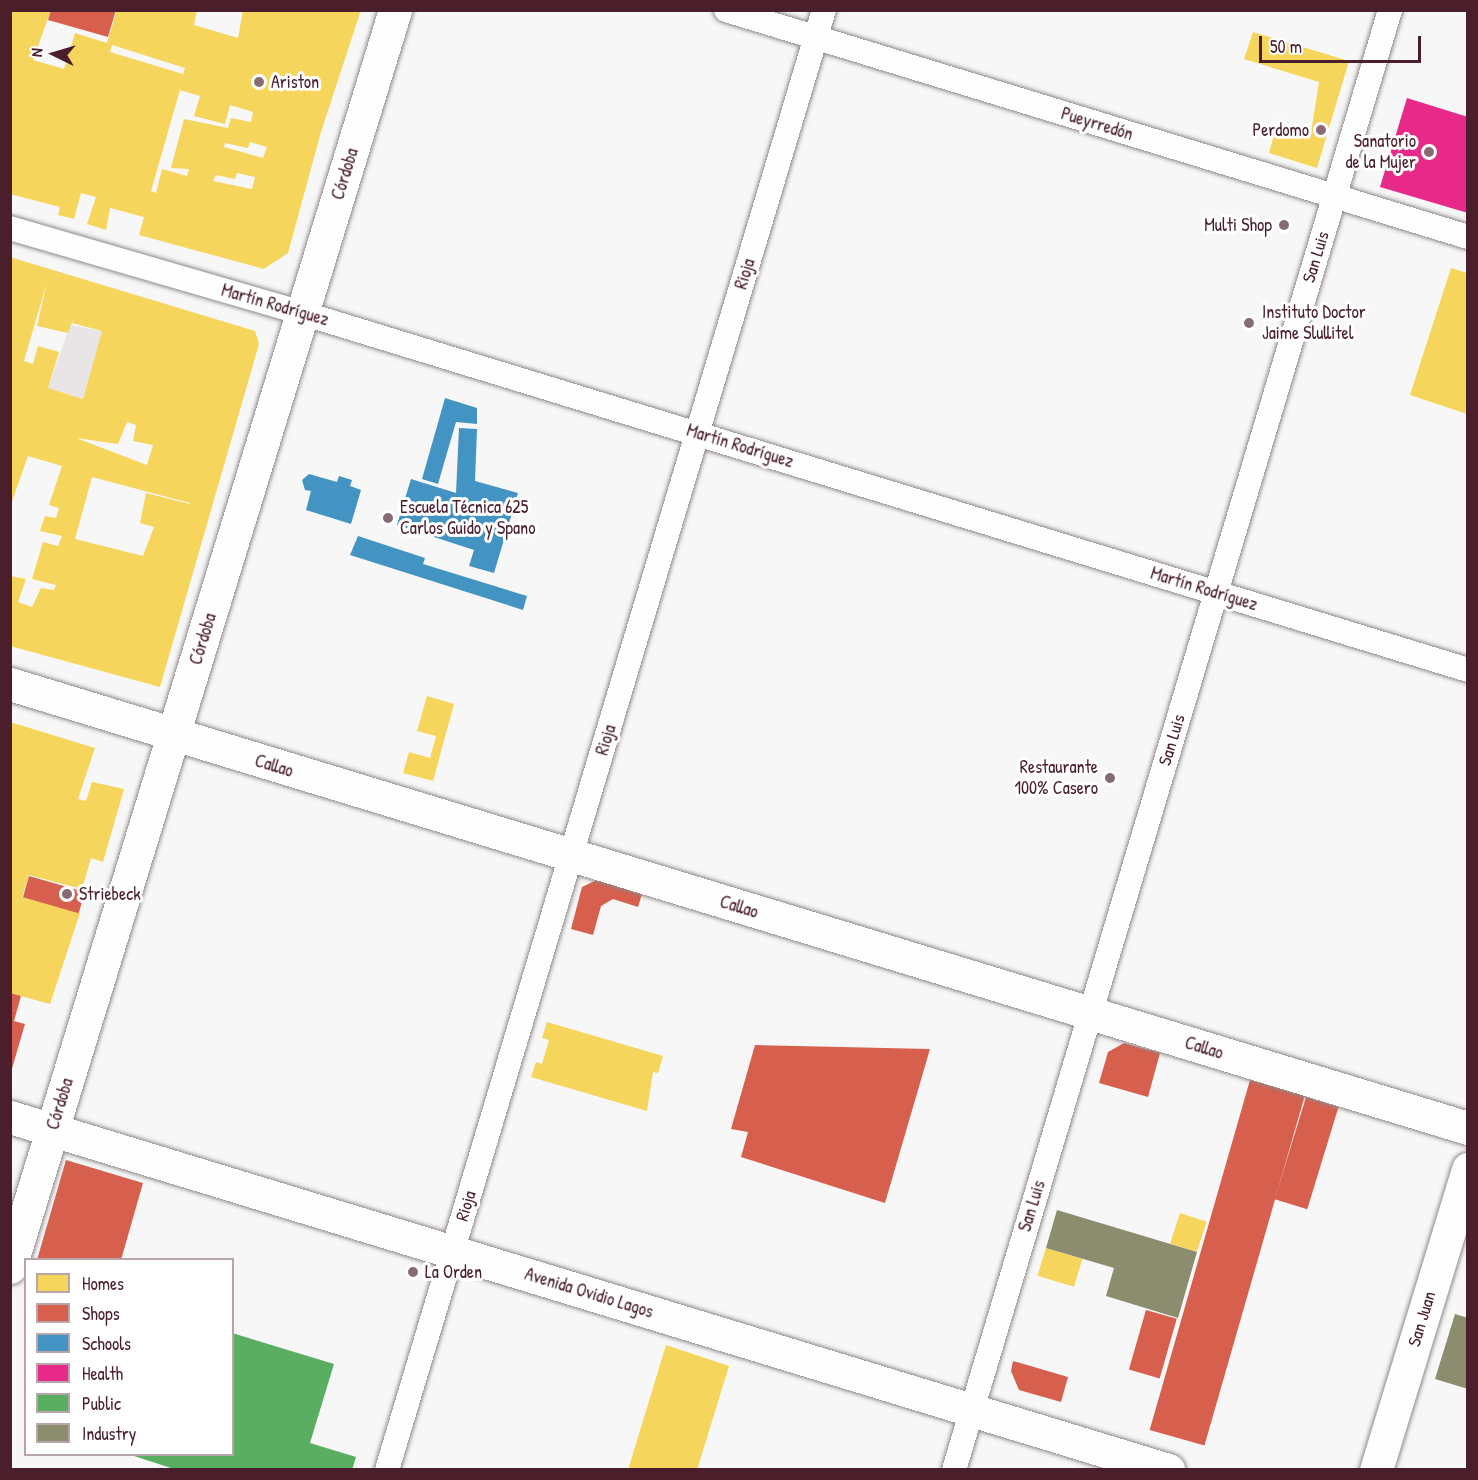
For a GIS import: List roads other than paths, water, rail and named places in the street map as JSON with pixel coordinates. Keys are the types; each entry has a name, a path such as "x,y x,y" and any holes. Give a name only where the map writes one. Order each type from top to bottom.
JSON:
{"main road":[{"name":"Córdoba","path":"10,1268 395,10"},
{"name":"Callao","path":"10,684 1467,1128"},
{"name":"Avenida Ovidio Lagos","path":"10,1117 1168,1470"},
{"name":"San Juan","path":"1376,1470 1467,1169"}],"street":[{"name":"Pueyrredón","path":"726,10 1467,237"},
{"name":"Rioja","path":"387,1470 824,10"},
{"name":"San Luis","path":"954,1470 1390,10"},
{"name":"Martín Rodríguez","path":"10,228 302,313 1467,670"}],"place":[{"name":"Ariston","path":"259,82"},
{"name":"Perdomo","path":"1321,130"},
{"name":"Sanatorio de la Mujer","path":"1429,152"},
{"name":"Multi Shop","path":"1284,225"},
{"name":"Instituto Doctor Jaime Slullitel","path":"1249,323"},
{"name":"Escuela Técnica 625 Carlos Guido y Spano","path":"388,518"},
{"name":"Restaurante 100% Casero","path":"1110,778"},
{"name":"Striebeck","path":"67,894"},
{"name":"La Orden","path":"413,1272"}]}
